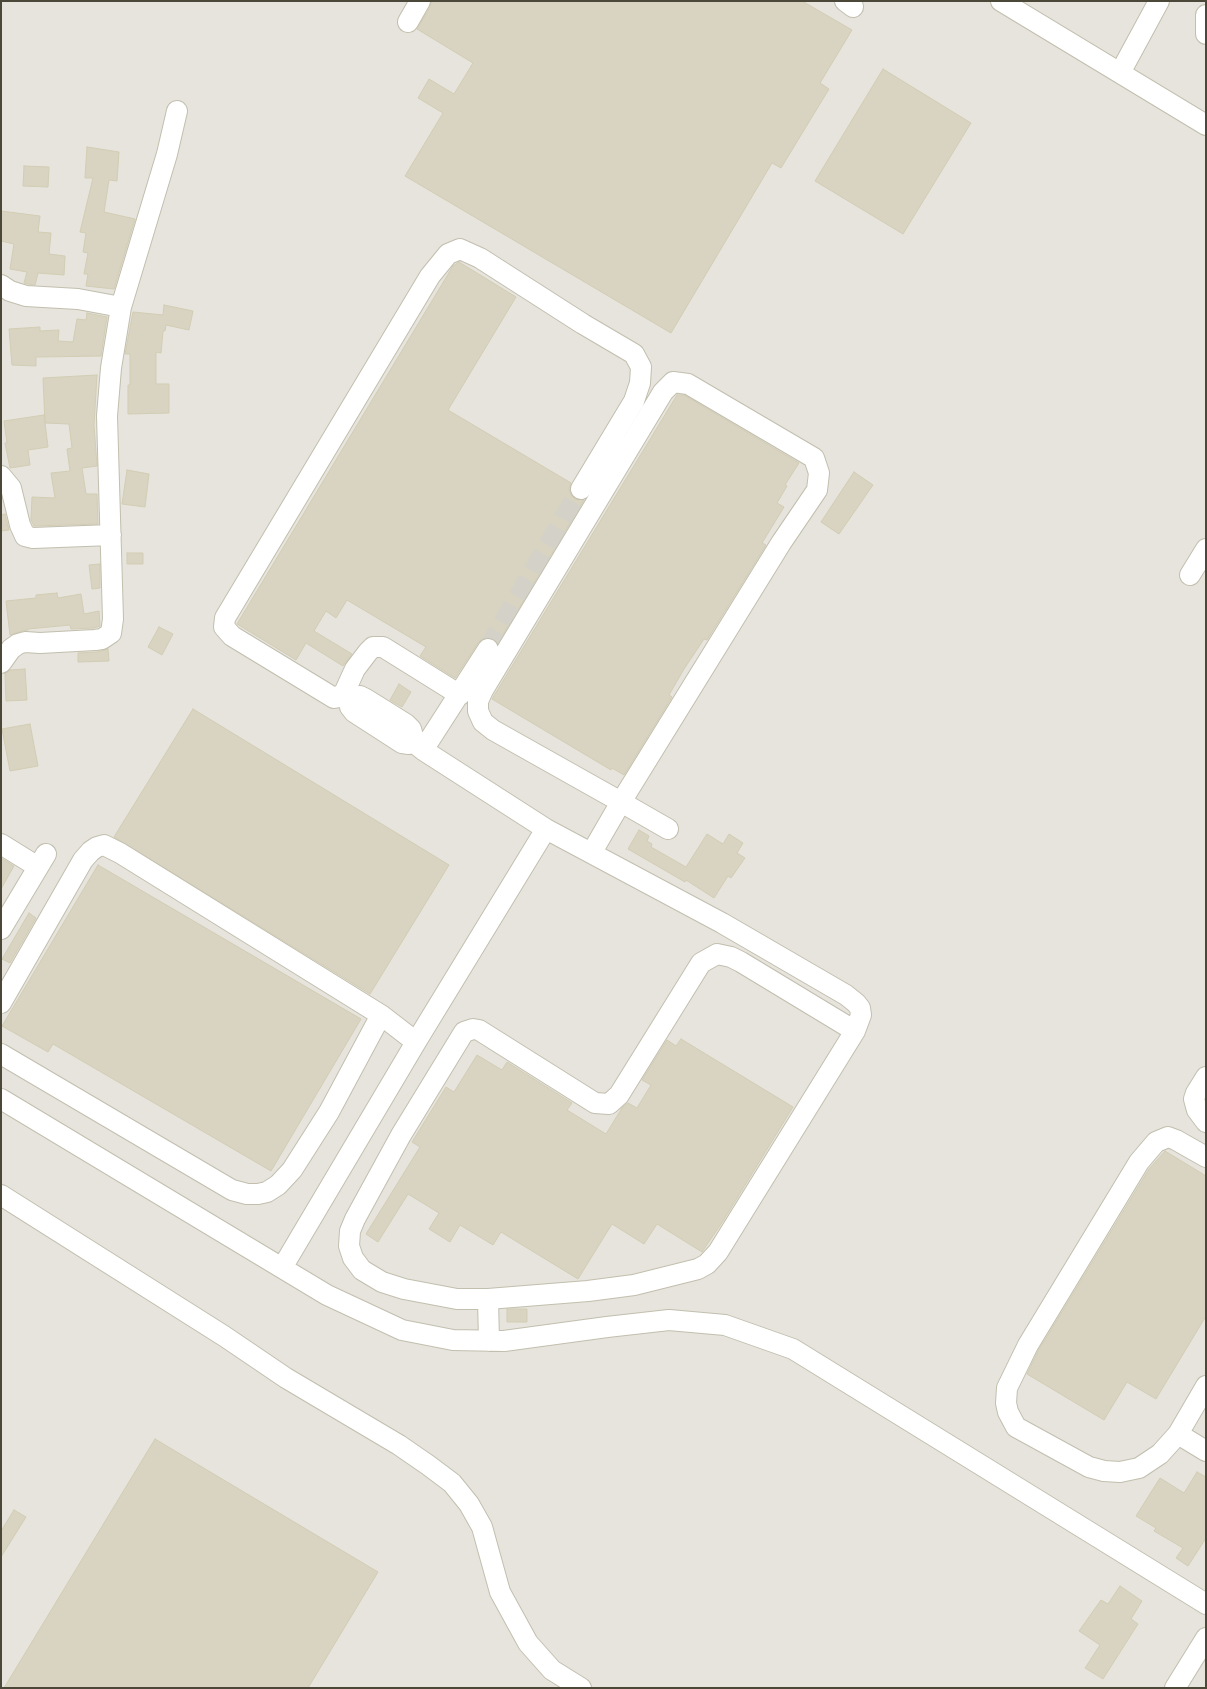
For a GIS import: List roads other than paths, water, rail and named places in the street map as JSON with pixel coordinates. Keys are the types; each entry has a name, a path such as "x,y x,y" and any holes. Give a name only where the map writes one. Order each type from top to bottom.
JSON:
{"street":[{"path":"408,22 420,1"},
{"path":"1001,1 1206,125"},
{"path":"1120,73 1159,1"},
{"path":"1206,15 1206,34"},
{"path":"1,663 11,649 25,642 95,640 102,639 111,633 113,619 107,416 111,368 121,307 167,154 177,111"},
{"path":"346,696 334,698 232,636 224,627 225,618 430,276 448,254 460,250 480,258 583,324 634,354 641,367 640,382 634,401 581,489"},
{"path":"1,285 10,291 26,296 78,299 121,307"},
{"path":"592,852 621,802 776,552 817,490 819,472 814,458 688,384 673,382 663,392 478,701 478,711 483,722 493,730 621,802 668,830"},
{"path":"1,476 8,482 11,488 20,525 25,536 33,538 111,535"},
{"path":"1190,575 1206,549"},
{"path":"460,695 379,646 373,647 355,669 346,696 354,712 402,743 418,746 546,829 722,923 846,995 860,1008 861,1014 855,1030 718,1252 707,1264 698,1269 634,1285 588,1291 488,1299 457,1299 404,1289 382,1282 362,1270 353,1258 349,1246 350,1231 401,1135 464,1032 472,1029 479,1030 595,1103 609,1104 619,1095 701,963 717,954 731,956 742,962 855,1030"},
{"path":"418,746 460,695 488,650"},
{"path":"282,1268 416,1042 546,829"},
{"path":"1,844 42,860 1,929"},
{"path":"1,1003 83,860 97,847 104,846 120,853 381,1015 416,1042"},
{"path":"1,1054 232,1190 247,1194 258,1194 268,1192 278,1185 292,1170 329,1112 381,1015"},
{"path":"1206,1077 1194,1099 1197,1110 1206,1122"},
{"path":"1,1099 327,1295 402,1330 454,1340 504,1341 670,1320 725,1326 793,1349 1206,1604"},
{"path":"1206,1157 1168,1137 1156,1142 1139,1162 1028,1345 1006,1388 1008,1412 1016,1427 1089,1468 1120,1472 1139,1468 1160,1454 1178,1434 1206,1386"},
{"path":"3,1200 224,1336 286,1378 399,1445 452,1483 469,1504 482,1527 500,1592 528,1643 552,1670 581,1688"},
{"path":"488,1299 489,1341"},
{"path":"1178,1434 1206,1451"},
{"path":"1175,1688 1206,1638"}],"tunnel":[{"path":"488,649 581,489"}]}
